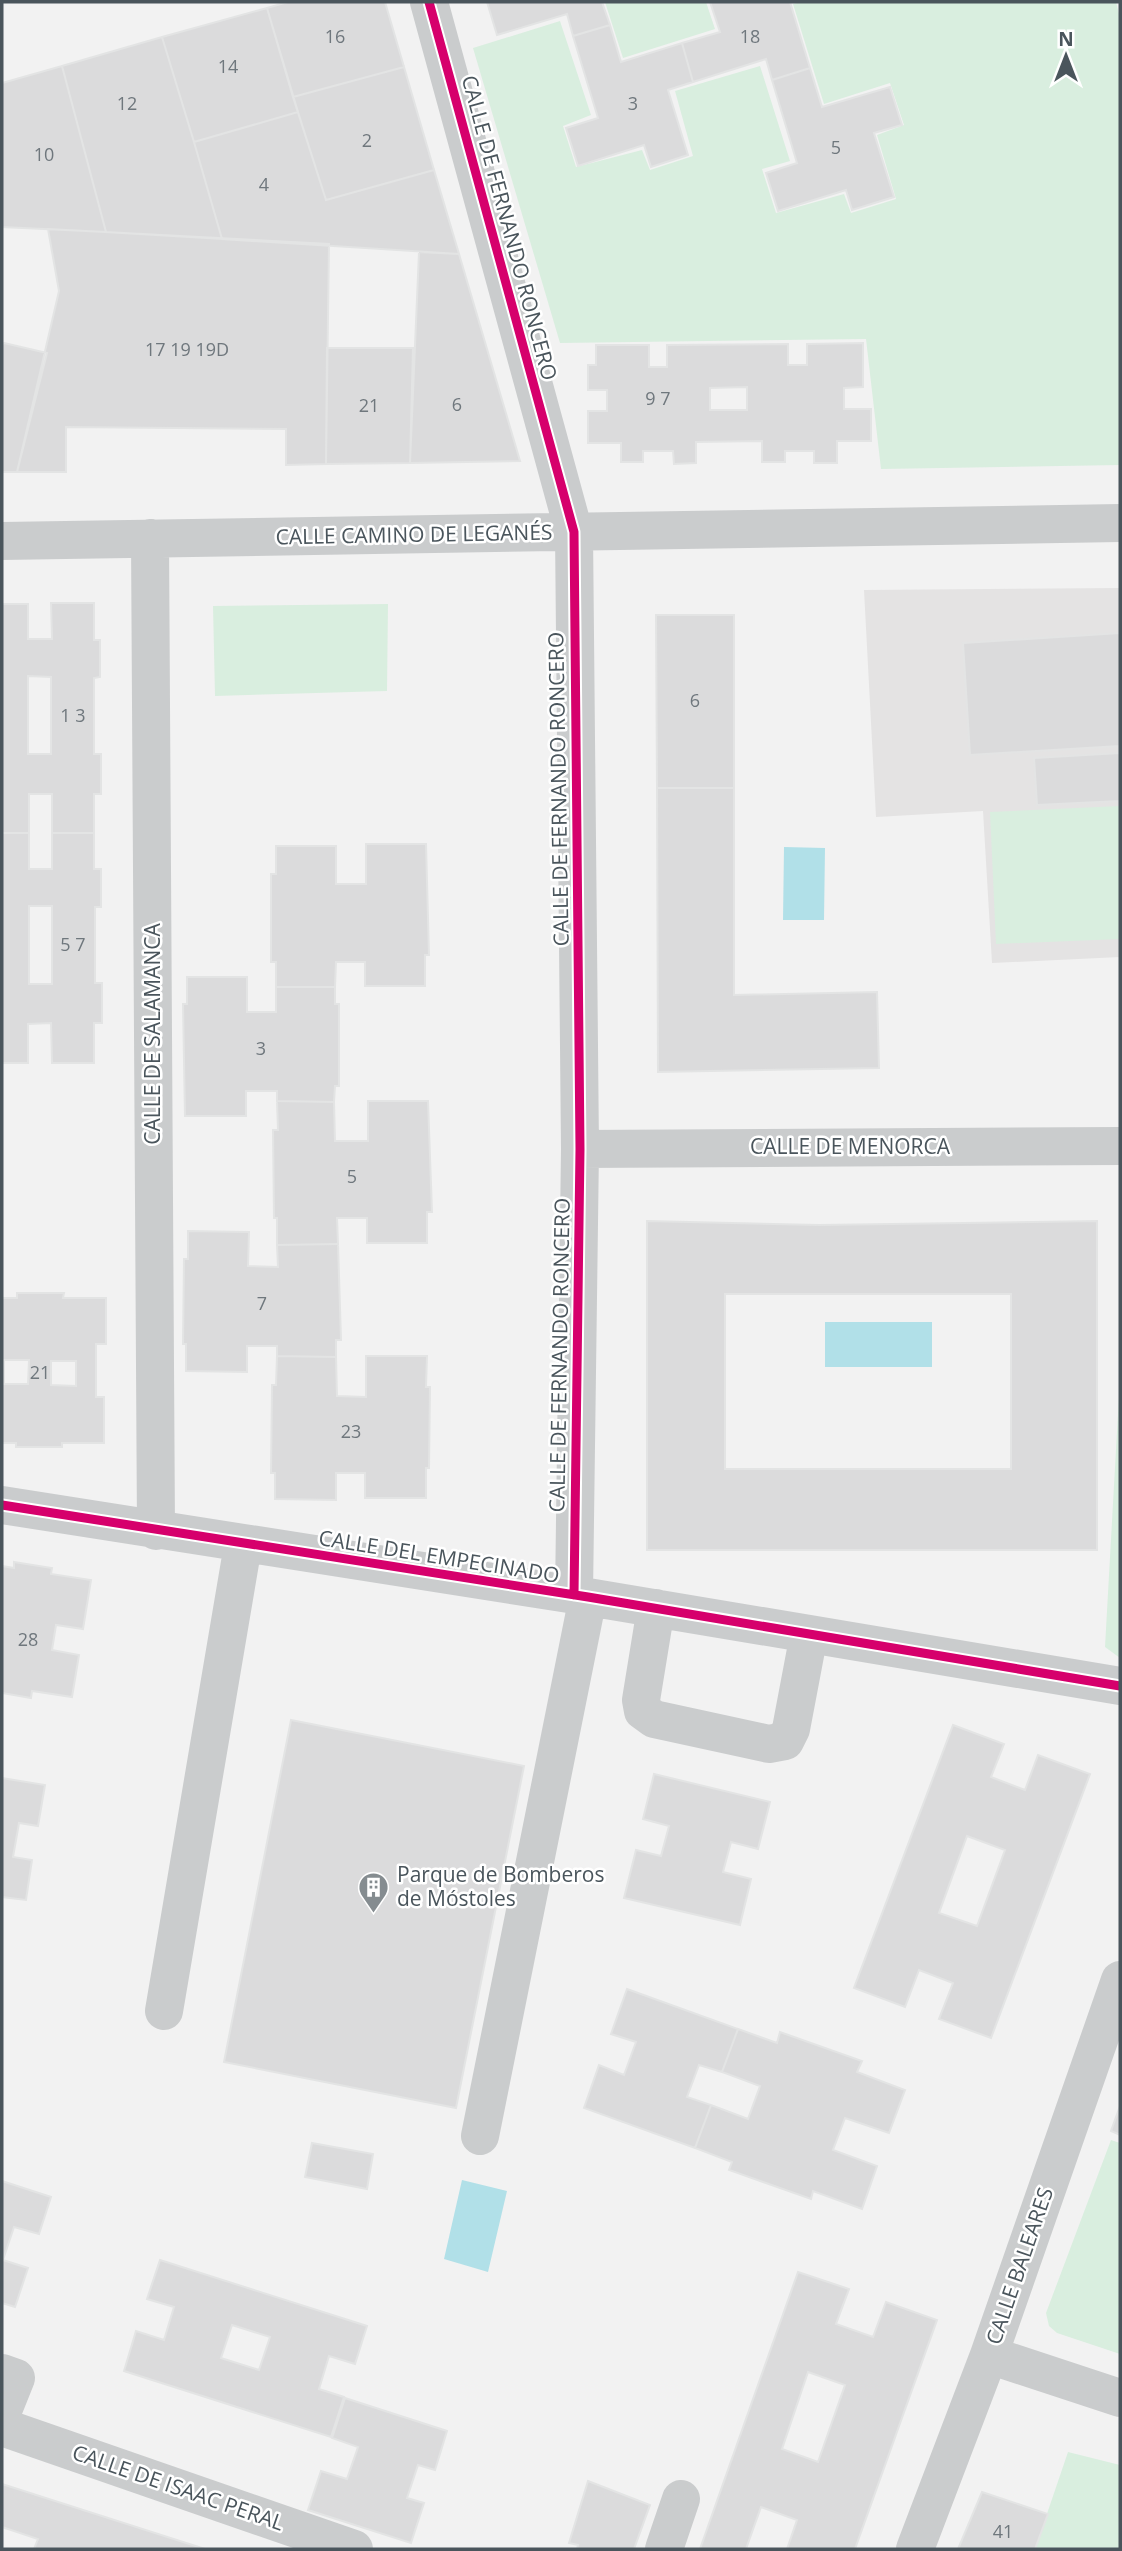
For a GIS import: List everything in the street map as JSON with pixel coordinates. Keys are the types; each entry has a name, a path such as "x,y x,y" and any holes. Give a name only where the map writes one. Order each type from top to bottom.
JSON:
{"street":[{"name":"CALLE DE FERNANDO RONCERO","path":"429,2 574,532 581,1596 480,2136"},
{"name":"CALLE CAMINO DE LEGANÉS","path":"2,541 1120,523"},
{"name":"CALLE DE SALAMANCA","path":"150,538 156,1531"},
{"name":"CALLE DE MENORCA","path":"580,1149 1120,1146"},
{"name":"CALLE DEL EMPECINADO","path":"2,1506 656,1608 1120,1686"},
{"path":"164,2011 243,1545"},
{"path":"656,1608 641,1700 643,1711 654,1719 769,1744 785,1741 791,1729 809,1634"},
{"name":"CALLE BALEARES","path":"915,2549 989,2355 1120,1980"},
{"path":"989,2355 1120,2398"},
{"path":"2,2373 16,2378 2,2413"},
{"name":"CALLE DE ISAAC PERAL","path":"2,2427 354,2549"},
{"path":"664,2549 681,2499"}],"shaded area":[{"path":"1120,588 1120,957 992,963 983,811 876,817 864,590"}],"green space":[{"path":"605,2 706,2 715,29 623,58"},
{"path":"1116,2 1120,18 1120,465 881,469 866,339 560,343 473,48 560,21 591,115 563,126 576,167 642,150 650,170 693,156 675,91 760,66 790,161 762,169 776,213 844,194 851,213 896,199 877,135 904,125 890,83 824,104 793,4"},
{"path":"388,604 387,691 215,696 213,606"},
{"path":"1120,806 1120,939 996,944 990,812"},
{"path":"1120,1378 1120,1658 1105,1647"},
{"path":"1111,2140 1120,2143 1120,2354 1057,2333 1049,2326 1046,2313"},
{"path":"1068,2452 1120,2465 1120,2549 1035,2549"}],"water":[{"path":"784,847 825,848 824,920 783,920"},
{"path":"825,1322 932,1322 932,1367 825,1367"},
{"path":"462,2180 507,2191 488,2272 444,2259"}],"building":[{"path":"288,2 385,2 404,67 293,97 267,8"},
{"path":"487,2 602,2 610,25 573,36 567,14 497,35"},
{"path":"710,2 790,2 810,68 772,80 766,59 693,82 682,43 720,32"},
{"path":"267,8 298,112 194,142 162,37"},
{"path":"610,25 621,62 682,43 693,82 668,90 688,155 651,167 644,145 578,166 566,128 598,118 573,36"},
{"path":"162,37 222,239 106,232 62,66"},
{"path":"62,66 106,232 2,227 2,83"},
{"path":"404,67 434,170 326,200 293,97"},
{"path":"810,68 822,107 890,87 902,125 874,133 894,197 852,210 846,190 778,211 766,173 797,163 772,80"},
{"path":"298,112 326,200 434,170 459,254 222,239 194,142"},
{"path":"48,229 329,244 326,464 286,465 286,429 66,427 66,472 17,472 59,291"},
{"path":"419,252 459,254 520,461 410,463"},
{"path":"4,343 47,353 17,472 2,472"},
{"path":"863,343 863,387 844,388 844,409 871,409 871,441 837,441 837,463 814,463 814,451 785,451 785,462 762,462 762,441 696,442 696,463 674,464 673,451 643,451 643,462 621,462 621,443 588,443 588,411 607,411 607,390 588,390 588,365 596,365 596,345 649,345 649,367 667,367 667,345 788,344 788,365 807,365 807,344","holes":["747,387 747,410 710,410 710,388"]},
{"path":"327,348 413,348 410,463 326,464"},
{"path":"51,603 94,603 94,640 100,640 100,677 94,678 94,754 101,754 101,794 94,794 94,833 52,833 52,794 29,794 29,833 2,833 2,604 28,604 28,639 52,639","holes":["28,676 51,677 51,754 28,754"]},
{"path":"656,615 734,615 734,788 657,788"},
{"path":"1120,633 1120,746 970,755 963,643"},
{"path":"1120,753 1120,801 1037,805 1034,758"},
{"path":"657,788 734,788 734,995 877,992 879,1068 658,1072"},
{"path":"2,833 29,833 29,869 52,869 52,833 94,833 94,869 101,869 101,907 95,907 95,983 102,983 102,1023 94,1023 94,1063 52,1063 51,1023 28,1024 28,1063 2,1063","holes":["29,906 52,906 52,984 29,984"]},
{"path":"366,844 426,844 429,955 425,955 425,986 365,986 365,962 336,962 335,987 276,987 276,962 271,962 271,874 276,874 276,846 336,846 336,884 366,884"},
{"path":"187,977 247,977 247,1012 276,1012 276,987 335,987 335,1004 339,1004 339,1086 335,1086 334,1102 277,1101 277,1091 246,1091 246,1116 185,1116 183,1004 187,1004"},
{"path":"277,1101 334,1102 335,1141 368,1141 368,1101 428,1101 432,1212 427,1212 427,1243 367,1243 367,1218 337,1218 338,1244 277,1245 273,1130 278,1130"},
{"path":"647,1221 819,1225 1097,1221 1097,1550 647,1550","holes":["725,1294 1011,1294 1011,1469 725,1469"]},
{"path":"188,1231 249,1232 248,1266 278,1267 277,1245 338,1244 341,1340 336,1340 336,1357 277,1356 277,1346 247,1346 247,1372 186,1371 186,1344 183,1344 184,1259 188,1259"},
{"path":"17,1293 64,1293 63,1298 106,1298 106,1344 96,1344 96,1397 104,1397 104,1443 16,1447 16,1443 2,1443 2,1298 17,1298","holes":["4,1360 29,1360 28,1384 4,1384","51,1361 76,1361 76,1386 51,1385"]},
{"path":"277,1356 336,1357 337,1396 366,1397 366,1356 427,1356 426,1387 430,1387 426,1498 365,1498 365,1473 336,1473 336,1500 275,1499 275,1473 271,1473 272,1385 276,1385"},
{"path":"14,1562 52,1568 51,1574 91,1580 83,1629 56,1625 52,1650 79,1655 72,1697 32,1691 31,1698 2,1693 2,1566 14,1568"},
{"name":"Parque de Bomberos de Móstoles","path":"291,1720 524,1766 456,2108 224,2062"},
{"path":"953,1725 1004,1744 991,1777 1025,1790 1038,1755 1090,1774 991,2038 939,2019 953,1983 919,1970 905,2007 854,1988","holes":["967,1836 1005,1850 977,1926 939,1913"]},
{"path":"654,1774 770,1802 758,1849 731,1842 723,1872 751,1879 740,1925 624,1898 636,1850 661,1856 669,1826 643,1819"},
{"path":"2,1778 45,1785 38,1826 19,1823 13,1857 32,1860 26,1900 2,1897"},
{"path":"627,1989 738,2029 722,2072 699,2065 687,2097 711,2105 695,2148 584,2108 599,2065 624,2075 636,2042 611,2034"},
{"path":"738,2029 777,2043 780,2032 862,2061 857,2072 905,2090 889,2133 845,2118 833,2150 877,2166 862,2209 813,2191 811,2199 729,2170 732,2162 695,2148 711,2105 748,2119 760,2086 722,2072"},
{"path":"1120,2106 1120,2135 1111,2131"},
{"path":"312,2143 373,2154 367,2189 305,2177"},
{"path":"2,2181 51,2197 39,2234 14,2227 3,2260 28,2268 15,2307 2,2303"},
{"path":"160,2260 367,2326 355,2364 329,2356 319,2389 344,2397 331,2437 124,2371 136,2331 164,2340 174,2307 147,2299","holes":["232,2325 270,2337 259,2370 221,2358"]},
{"path":"798,2272 849,2289 836,2324 873,2337 886,2302 937,2320 855,2549 787,2549 797,2520 761,2507 746,2549 700,2549","holes":["808,2372 845,2385 818,2462 782,2449"]},
{"path":"345,2398 447,2431 435,2470 418,2465 407,2498 424,2503 411,2543 308,2510 321,2471 347,2479 358,2447 332,2438"},
{"path":"588,2481 650,2505 634,2549 577,2549 578,2545 569,2543"},
{"path":"2,2484 205,2549 34,2549 38,2539 2,2527"},
{"path":"982,2492 1048,2514 1035,2549 958,2549"}],"cycle path":[{"path":"429,2 574,532 580,1149 574,1595"},
{"path":"2,1505 588,1597 1120,1686"}],"place":[{"name":"Parque de Bomberos de Móstoles","path":"374,1914"}]}
